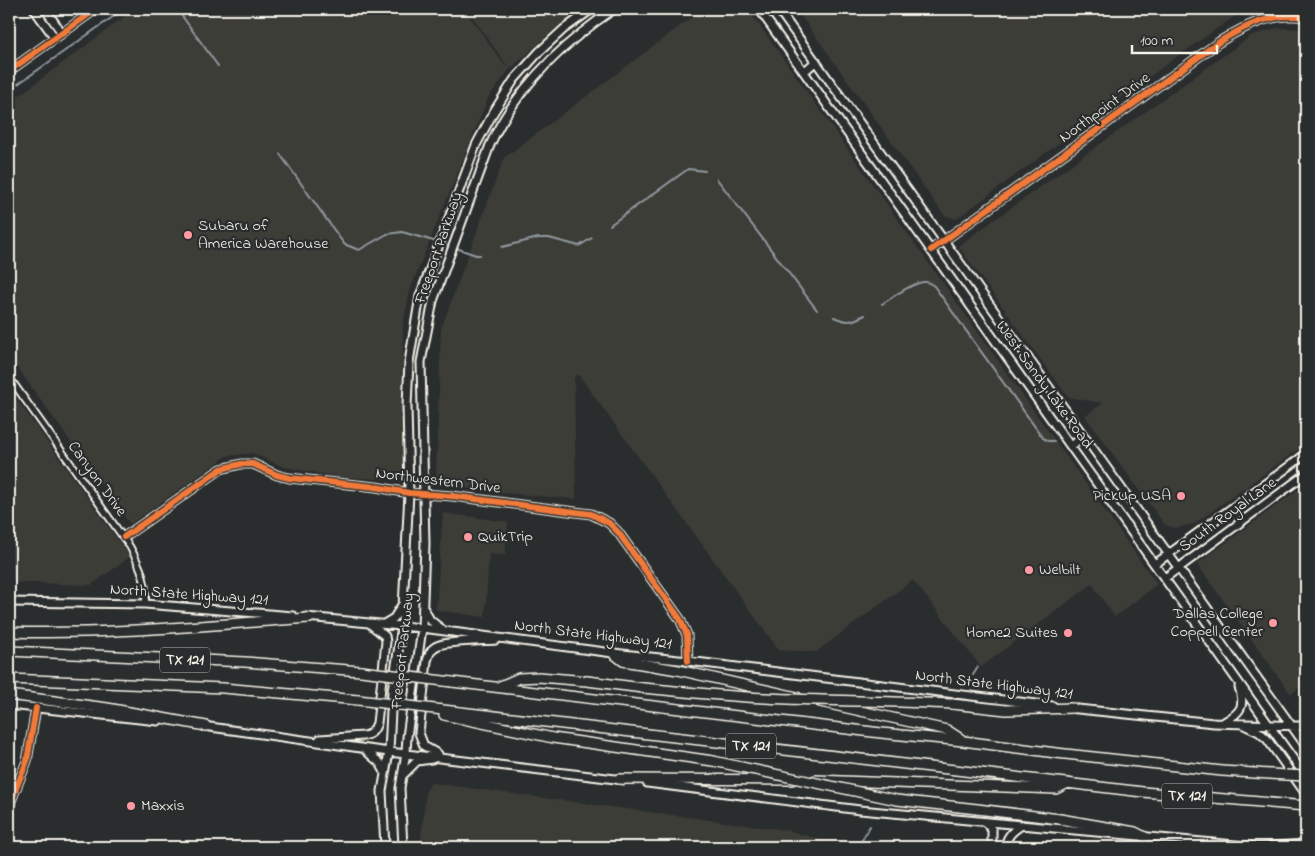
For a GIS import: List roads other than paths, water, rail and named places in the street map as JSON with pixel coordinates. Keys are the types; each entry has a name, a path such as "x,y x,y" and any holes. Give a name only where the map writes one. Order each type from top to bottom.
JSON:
{"highway":[{"path":"9,632 93,633 145,631 310,618"},
{"name":"TX 121","path":"9,651 245,662 361,671 1146,763 1306,777"},
{"path":"613,653 623,661 687,672 947,730 963,741"},
{"path":"497,687 519,678 539,677 765,698 889,700 1006,710 1074,708"},
{"name":"TX 121","path":"9,679 223,688 358,700 1068,784 1306,806"},
{"path":"9,695 107,708 206,726"},
{"path":"430,708 440,714 553,738 713,762 897,800 1060,818 1135,832 1145,837"},
{"path":"620,779 850,781 1056,789 1068,784"}],"main road":[{"path":"34,9 55,38"},
{"path":"45,9 62,33"},
{"path":"9,71 96,9"},
{"name":"Freeport Parkway","path":"385,847 382,791 389,752 392,690 402,626 409,493 407,406 409,362 420,296 476,145 493,112 514,80 539,52 564,29 592,9"},
{"name":"West Sandy Lake Road","path":"759,9 1306,777"},
{"name":"West Sandy Lake Road","path":"778,9 1306,746"},
{"name":"Freeport Parkway","path":"402,847 400,788 422,628 426,544 421,362 433,301 490,145 500,123 524,89 549,61 610,10"},
{"name":"Northpoint Drive","path":"931,250 1232,33 1264,19 1282,16 1306,18"},
{"path":"804,72 816,61"},
{"path":"1071,446 1084,436"},
{"name":"South Royal Lane","path":"1155,564 1306,454"},
{"name":"Northwestern Drive","path":"124,537 221,469 232,465 253,464 277,475 289,478 591,514 609,523 618,532 684,627 687,635 688,661"},
{"name":"South Royal Lane","path":"1165,578 1306,474"},
{"name":"North State Highway 121","path":"9,601 145,604 384,624 1074,708 1224,723 1306,726"},
{"path":"384,624 394,618 403,602"},
{"path":"422,606 430,620 443,630"},
{"path":"305,740 363,736 369,735 375,729 386,642 384,636 368,623"},
{"path":"445,757 424,746 419,733 429,654 433,648 441,644 514,639"},
{"path":"1224,723 1240,711 1242,705 1242,698 1236,680"},
{"path":"9,705 206,726 364,749 445,757 860,810 1256,847"},
{"path":"9,806 27,761 36,708"},
{"path":"1239,723 1259,732 1267,739 1306,794"},
{"path":"364,749 380,763 385,772"},
{"path":"402,776 417,761 445,757"},
{"path":"985,822 992,830 992,847"},
{"path":"1005,847 1006,839 1012,831 1023,825"},
{"path":"1260,847 1306,844"}],"street":[{"name":"Canyon Drive","path":"9,377 130,547 143,573 147,592 145,604"}],"waterway":[{"path":"18,84 124,9"},
{"path":"177,9 218,66"},
{"path":"280,154 344,244 359,250 387,234 402,232 437,242"},
{"path":"610,225 688,169 705,171"},
{"path":"717,179 817,310"},
{"path":"502,247 538,238 549,238 579,246 592,238"},
{"path":"442,244 451,247"},
{"path":"456,248 480,255"},
{"path":"882,304 915,284 927,282 934,286 1043,438 1048,441 1054,441"},
{"path":"834,317 849,321 865,315"},
{"path":"973,675 978,667"},
{"path":"858,847 870,826"}],"place":[{"name":"Subaru of America Warehouse","path":"188,235"},
{"name":"PickUp USA","path":"1181,496"},
{"name":"QuikTrip","path":"468,537"},
{"name":"Welbilt","path":"1029,570"},
{"name":"Dallas College Coppell Center","path":"1273,623"},
{"name":"Home2 Suites","path":"1068,633"},
{"name":"Maxxis","path":"131,806"}]}
